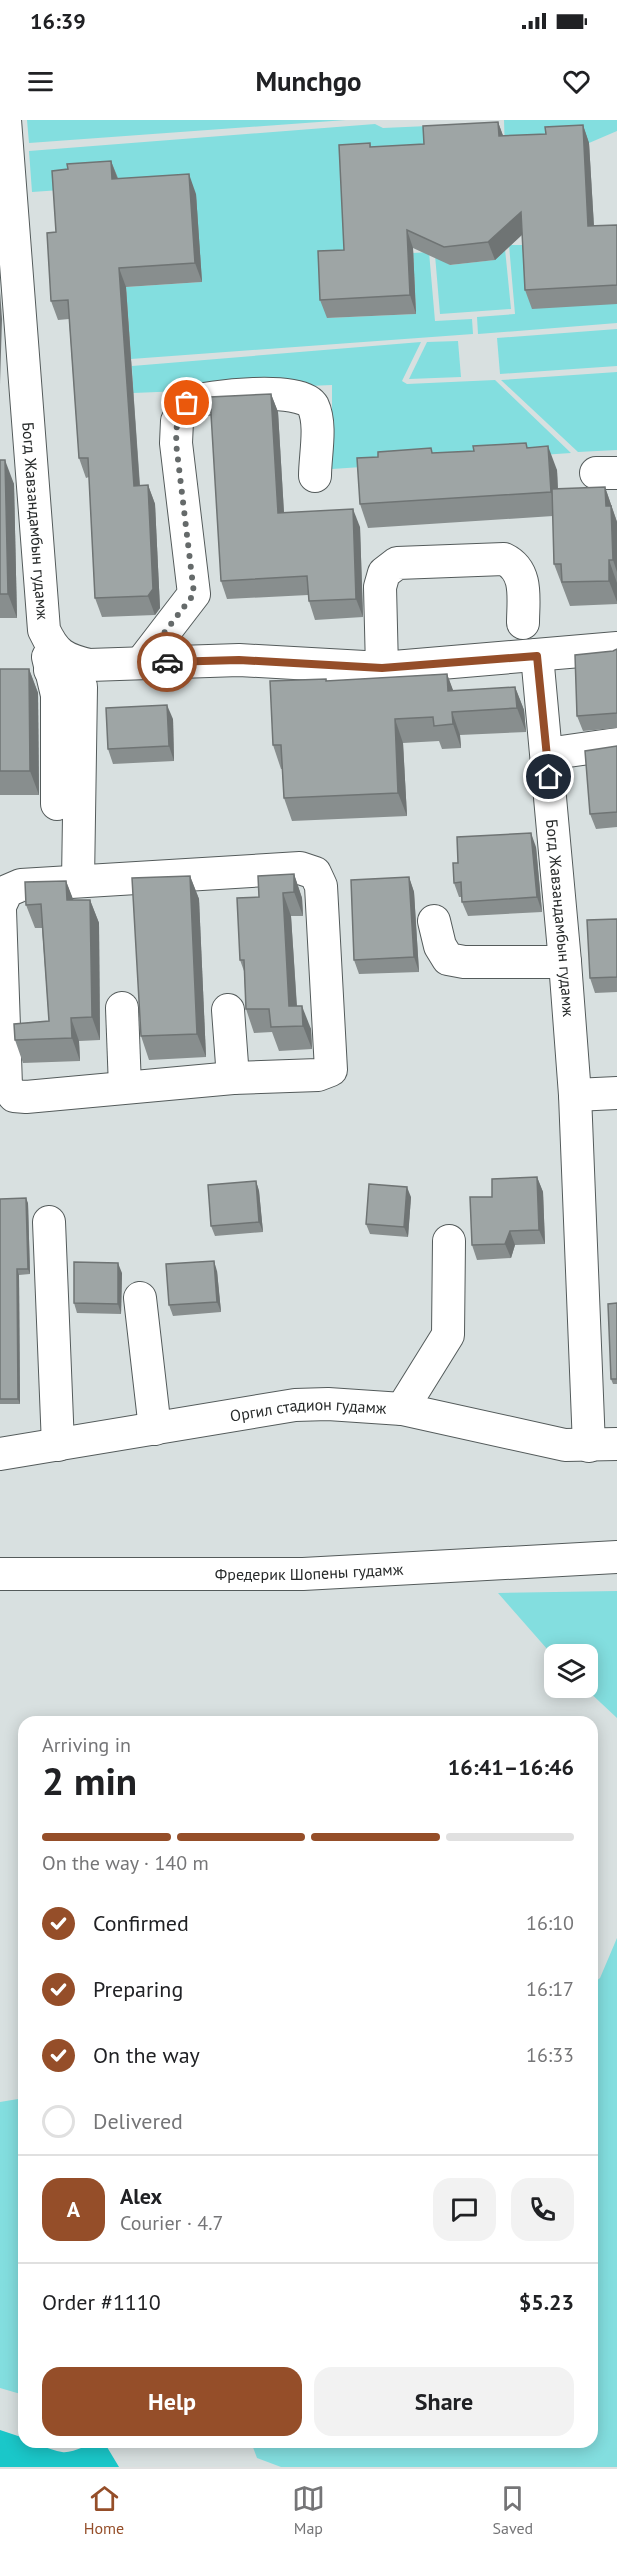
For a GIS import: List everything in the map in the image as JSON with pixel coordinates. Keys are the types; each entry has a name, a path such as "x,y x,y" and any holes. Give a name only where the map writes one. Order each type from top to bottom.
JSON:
{"street":[{"name":"Богд Жавзандамбын гудамж","path":"5,120 44,630 52,647 74,661 89,665 239,660 382,668 537,656 548,754 603,1445"},
{"path":"141,663 194,594 176,443 177,421 187,403 203,398 286,394 301,396 312,403 317,418 315,476"},
{"path":"382,668 380,587 384,573 397,563 497,559 512,562 521,575 523,623"},
{"path":"44,630 50,670 57,695 57,810"},
{"path":"537,656 617,648"},
{"path":"50,670 81,687 78,881"},
{"path":"548,754 617,744"},
{"path":"300,868 315,873 321,886 331,1070 318,1075 233,1078 26,1097 14,1096 6,1086 0,908 7,891 21,885 300,868"},
{"path":"434,921 440,946 448,959 464,962 565,962"},
{"path":"122,1008 125,1087"},
{"path":"228,1010 233,1078"},
{"path":"575,1095 617,1093"},
{"path":"50,1222 58,1445"},
{"path":"402,1409 448,1335 449,1241"},
{"path":"140,1298 155,1429"},
{"name":"Оргил стадион гудамж","path":"0,1454 295,1405 328,1404 402,1409 565,1445 603,1445"},
{"name":"Фредерик Шопены гудамж","path":"0,1574 303,1574 617,1557"}],"shaded area":[{"path":"27,120 346,120 29,143"},
{"path":"504,120 617,120 617,131 589,143 552,145 505,154"},
{"path":"375,124 383,128 428,126 430,163 350,268 327,318 416,314 413,253 429,252 435,321 472,319 473,334 131,359 126,287 202,282 75,189 32,192 29,151"},
{"path":"509,245 528,245 617,304 617,323 478,334 477,317 515,314"},
{"path":"505,249 511,309 440,314 435,255 450,265 494,260"},
{"path":"617,329 617,366 500,374 497,338"},
{"path":"458,341 461,377 409,379 427,342"},
{"path":"421,342 402,381 407,384 495,380 571,453 332,469 332,385 133,393 132,366"},
{"path":"617,372 617,450 578,452 501,380"},
{"path":"617,1591 617,1718 596,1698 598,1698 598,1644 544,1645 498,1593"},
{"path":"617,1938 617,2467 281,2467 257,2458 253,2448 598,2448 598,1980"},
{"path":"18,2099 18,2393 0,2388 0,2102"},
{"path":"0,2430 18,2436 18,2448 47,2448 66,2452 80,2448 108,2448 119,2467 0,2467"}],"building":[{"path":"498,122 499,136 546,134 545,127 583,125 588,226 617,225 617,285 525,290 521,212 488,242 444,247 407,230 410,295 320,300 318,251 344,250 339,145 370,143 370,147 424,144 423,126"},
{"path":"111,161 112,179 189,174 195,263 119,268 134,486 148,485 153,589 148,596 95,598 88,458 79,458 68,300 51,301 47,233 56,232 52,171 68,169 67,164"},
{"path":"271,394 278,513 353,509 356,599 309,601 307,576 221,581 210,397"},
{"path":"526,443 527,448 548,446 551,492 360,504 357,458 378,457 378,452 431,448 432,453 474,451 473,446"},
{"path":"0,460 5,460 8,594 0,594"},
{"path":"605,487 606,506 611,506 613,560 609,560 609,581 562,582 561,564 554,564 552,489"},
{"path":"617,649 617,713 577,716 575,655"},
{"path":"0,669 29,669 30,771 0,771"},
{"path":"447,674 448,691 515,687 517,708 452,712 453,724 434,726 433,717 395,719 398,793 284,798 281,745 273,745 270,681 326,679 326,681"},
{"path":"167,705 169,746 108,749 106,708"},
{"path":"617,746 617,812 590,814 585,751"},
{"path":"531,833 537,897 462,902 461,882 454,883 453,863 458,863 457,837"},
{"path":"294,874 294,892 283,893 289,1006 302,1006 303,1026 271,1027 269,1009 246,1009 244,960 240,960 237,898 259,897 258,876"},
{"path":"190,876 197,1034 141,1036 132,878"},
{"path":"409,877 414,957 354,960 351,880"},
{"path":"66,881 67,900 90,900 92,1017 71,1018 72,1038 15,1040 14,1024 49,1021 41,904 26,905 25,882"},
{"path":"617,919 617,977 590,978 587,920"},
{"path":"537,1177 539,1230 510,1231 505,1244 472,1245 470,1197 492,1197 492,1179"},
{"path":"256,1181 259,1222 211,1226 208,1185"},
{"path":"369,1184 407,1187 404,1227 366,1224"},
{"path":"26,1198 28,1269 17,1269 18,1399 0,1399 0,1199"},
{"path":"214,1261 217,1302 169,1305 166,1264"},
{"path":"74,1262 118,1263 118,1304 74,1303"},
{"path":"617,1303 617,1379 611,1379 608,1304"}],"way so far":[{"path":"167,662 141,663 194,594 176,443 177,421 187,403"}],"route":[{"path":"167,662 239,660 382,668 537,656 549,777"}]}
